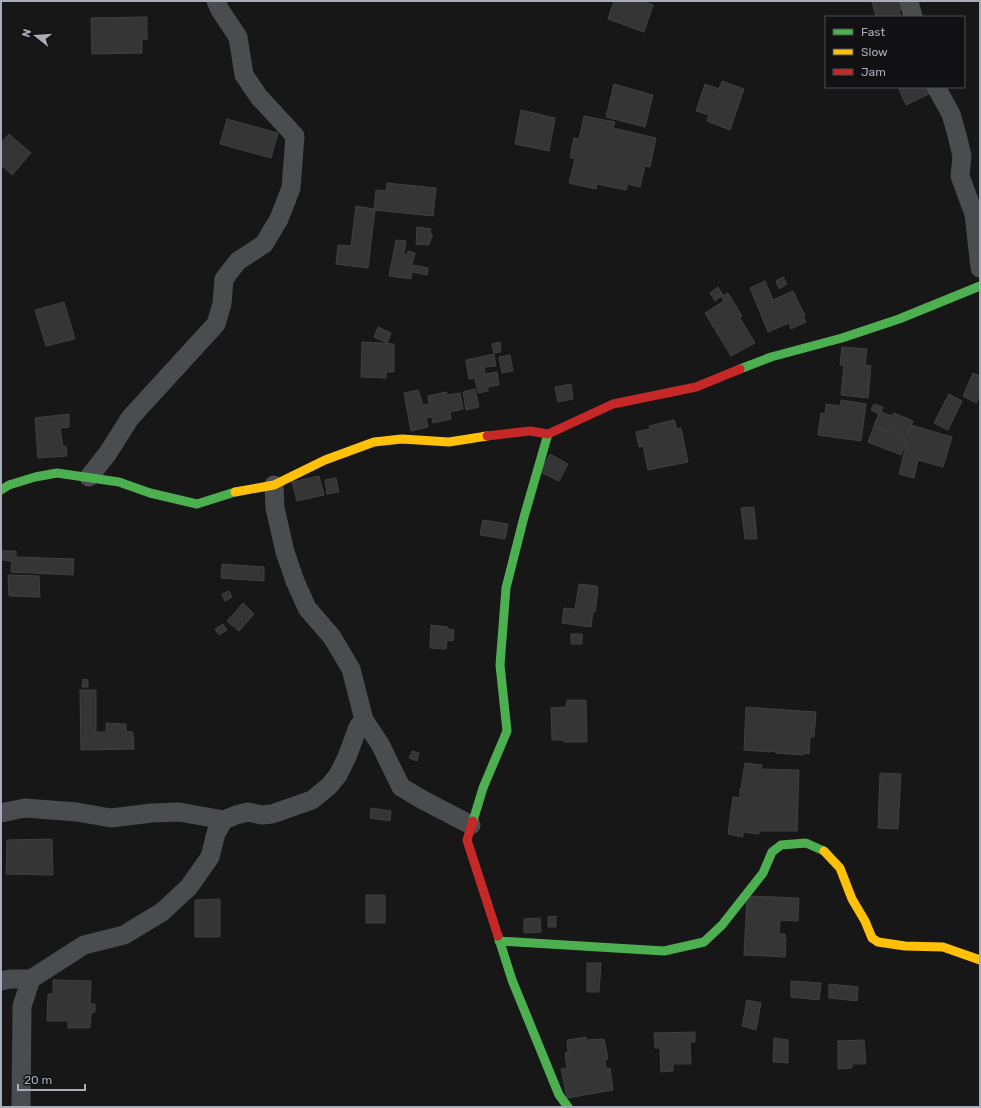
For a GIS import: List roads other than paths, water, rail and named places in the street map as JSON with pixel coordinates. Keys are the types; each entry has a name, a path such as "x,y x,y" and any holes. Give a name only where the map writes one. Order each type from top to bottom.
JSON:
{"street":[{"path":"90,478 130,418 216,324 222,304 224,280 238,261 264,244 279,219 291,188 295,136 258,97 244,75 238,37 220,10 216,1"},
{"path":"909,1 913,16"},
{"path":"937,88 951,114 957,135 962,156 960,176 974,214 980,268"},
{"path":"1,490 35,477 57,473 118,482 150,493 197,504 232,493 274,484 325,460 374,442 402,439 449,442 494,434 530,432 548,434 613,404 696,387 771,357 842,338 899,319 980,286"},
{"path":"548,434 524,517 506,588 500,665 508,731 483,788 467,840 512,980 559,1095 568,1107"},
{"path":"274,484 275,508 285,552 295,580 307,608 332,637 351,669 364,720 380,744 401,787 472,825"},
{"path":"1,813 25,808 77,812 111,818 152,812 179,812 224,820 248,812 262,815 272,814 312,800 330,786 338,775 358,727 364,720"},
{"path":"1,981 10,979 31,979 84,946 124,934 162,912 189,887 210,857 216,833 224,820"},
{"path":"500,941 664,951 704,942 722,925 763,873 772,852 781,845 800,843 817,847 827,853 840,868 852,900 865,921 872,938 878,942 905,946 943,947 980,960"},
{"path":"22,1107 22,1006 31,979"}]}
